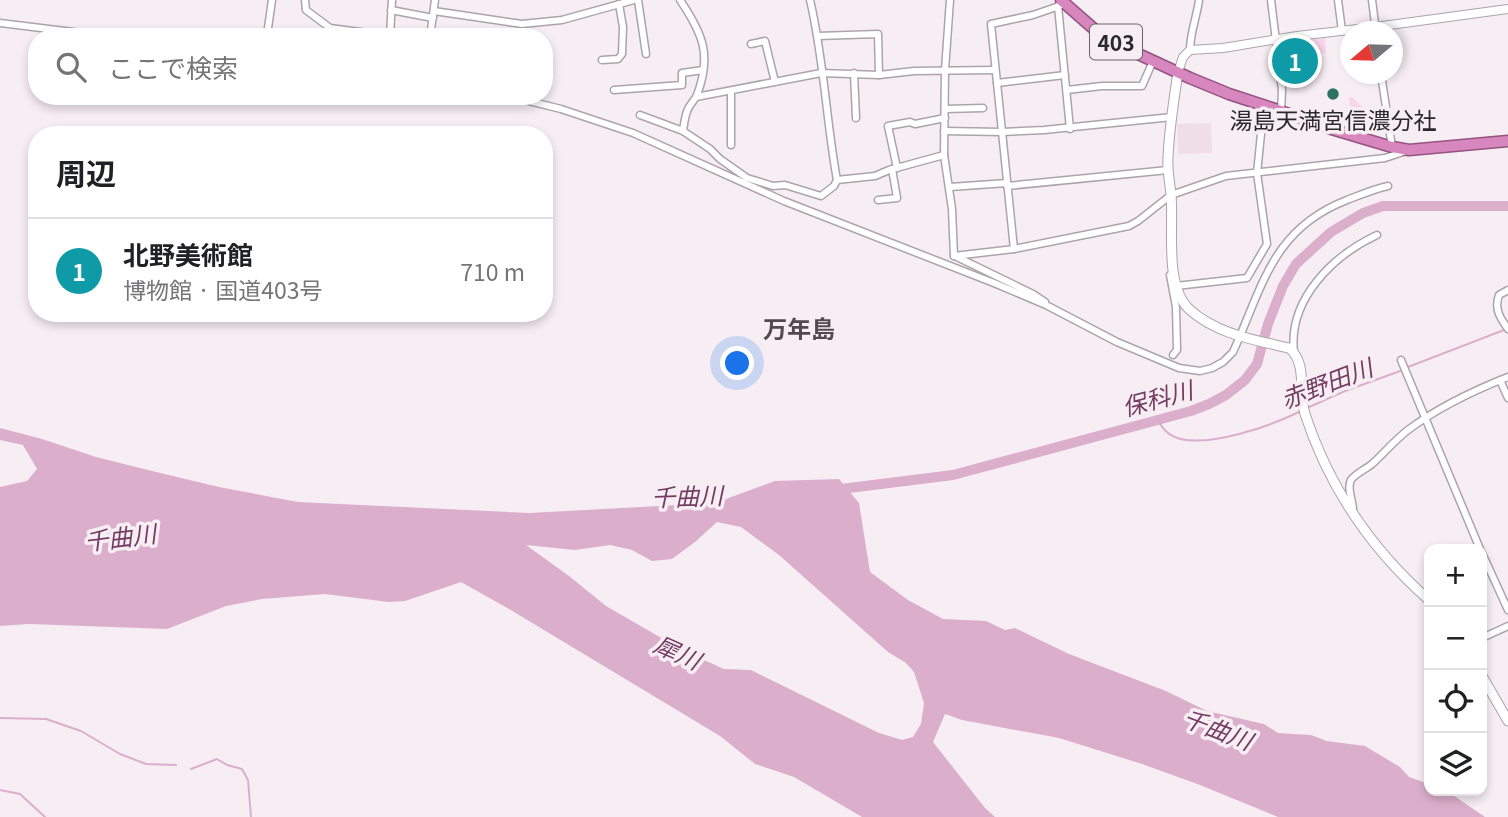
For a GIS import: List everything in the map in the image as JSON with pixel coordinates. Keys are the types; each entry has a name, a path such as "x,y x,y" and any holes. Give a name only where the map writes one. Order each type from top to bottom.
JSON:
{"highway":[{"name":"403","path":"1062,3 1094,29 1124,47 1229,94 1328,128 1409,150 1508,141"}],"main road":[{"path":"1178,72 1171,117 1168,170 1177,293 1187,307 1205,322 1240,337 1292,350 1300,366 1304,410 1336,487 1380,550 1424,595"},
{"path":"1487,685 1508,721"}],"street":[{"path":"268,28 272,0"},
{"path":"305,0 306,10 330,28"},
{"path":"390,28 392,0"},
{"path":"432,28 435,0"},
{"path":"598,0 598,9"},
{"path":"391,10 522,24 562,20 636,0 646,54"},
{"path":"680,0 696,25 706,58 696,97 688,108 683,131"},
{"path":"640,115 683,131 710,149 746,181 773,186 785,185 821,196 834,186 837,180 828,130 818,36 810,0"},
{"path":"950,0 944,155 950,187 954,256"},
{"path":"1191,50 1199,0"},
{"path":"1271,0 1282,111"},
{"path":"1338,0 1341,21"},
{"path":"1372,0 1374,21"},
{"path":"1014,248 991,24 1033,15 1062,3 1070,129"},
{"path":"602,60 618,59 622,54 623,27 619,4"},
{"path":"1403,25 1508,9"},
{"path":"0,23 41,28"},
{"path":"1178,72 1183,57 1191,50 1223,48 1340,30"},
{"path":"818,36 878,34 879,75"},
{"path":"751,44 765,41 775,82"},
{"path":"1067,90 1102,86 1142,86 1153,60"},
{"path":"614,90 682,85 682,73 703,69"},
{"path":"696,97 821,73 879,75 914,71 995,70"},
{"path":"854,73 856,118"},
{"path":"997,83 1065,75"},
{"path":"1383,84 1392,147"},
{"path":"731,91 731,145"},
{"path":"545,105 633,133 746,181 784,201 1046,305 1117,342 1179,368 1200,371 1223,362 1233,352 1269,267 1288,239 1321,211 1363,193 1388,187"},
{"path":"1176,286 1247,278 1266,244 1257,173 1264,105"},
{"path":"945,108 983,108"},
{"path":"944,131 1070,129 1171,117"},
{"path":"878,200 897,198 888,126 944,118"},
{"path":"954,256 1014,248 1129,226 1171,195 1226,176 1385,158 1409,150"},
{"path":"837,180 875,176 944,155"},
{"path":"950,187 1168,170"},
{"path":"1292,350 1297,316 1316,282 1341,256 1358,243 1377,235"},
{"path":"954,256 1033,294 1045,301 1046,305"},
{"path":"1173,265 1170,275 1177,350 1173,355"},
{"path":"1508,290 1499,295 1496,304 1498,314 1508,329"},
{"path":"1401,360 1478,544"},
{"path":"1352,513 1354,509 1349,488 1351,479 1370,466 1406,431 1440,409 1508,377"},
{"path":"1500,380 1508,398"},
{"path":"1487,564 1508,610"},
{"path":"1487,636 1508,626"}],"shaded area":[{"path":"1325,38 1326,53 1304,54 1303,41"},
{"path":"1352,97 1363,107 1369,108 1370,123 1354,131 1349,98"},
{"path":"1211,123 1212,153 1178,154 1177,124"}],"water":[{"path":"0,428 152,471 298,502 529,513 715,503 775,481 839,479 859,503 870,572 908,600 943,619 986,621 1005,630 1015,628 1069,654 1166,691 1207,711 1264,724 1278,733 1311,735 1327,741 1365,746 1400,767 1409,777 1424,782 1424,796 1454,796 1485,817 1278,817 1142,764 1059,738 962,720 945,714 933,742 995,817 862,817 794,777 755,764 720,736 461,582 405,601 389,602 325,594 262,599 226,606 167,629 29,624 0,626 0,487 27,481 37,469 23,445 0,440","holes":["717,522 741,527 779,555 914,672 924,703 921,724 913,737 902,740 879,733 751,670 724,669 684,651 606,606 526,545 575,550 610,545 632,550 652,561 672,559"]}],"waterway":[{"name":"保科川","path":"833,490 953,475 1209,404 1245,380 1257,364 1268,324 1283,286 1296,264 1331,232 1363,213 1383,206 1508,206"},
{"name":"赤野田川","path":"1408,367 1504,330"},
{"name":"赤野田川","path":"1307,408 1403,370"},
{"name":"赤野田川","path":"1158,420 1174,437 1205,440 1256,429 1299,412"},
{"path":"0,718 46,719 81,731 120,754 146,764 176,765"},
{"path":"191,769 217,759 242,769 248,780 251,817"},
{"path":"0,790 20,794 45,817"}],"place":[{"name":"北野美術館","path":"1295,61"},
{"name":"湯島天満宮信濃分社","path":"1333,94"}],"district":[{"name":"万年島","path":"799,327"}],"water label":[{"name":"千曲川","path":"687,495"},
{"name":"千曲川","path":"120,536"},
{"name":"犀川","path":"678,651"},
{"name":"千曲川","path":"1218,728"}]}
